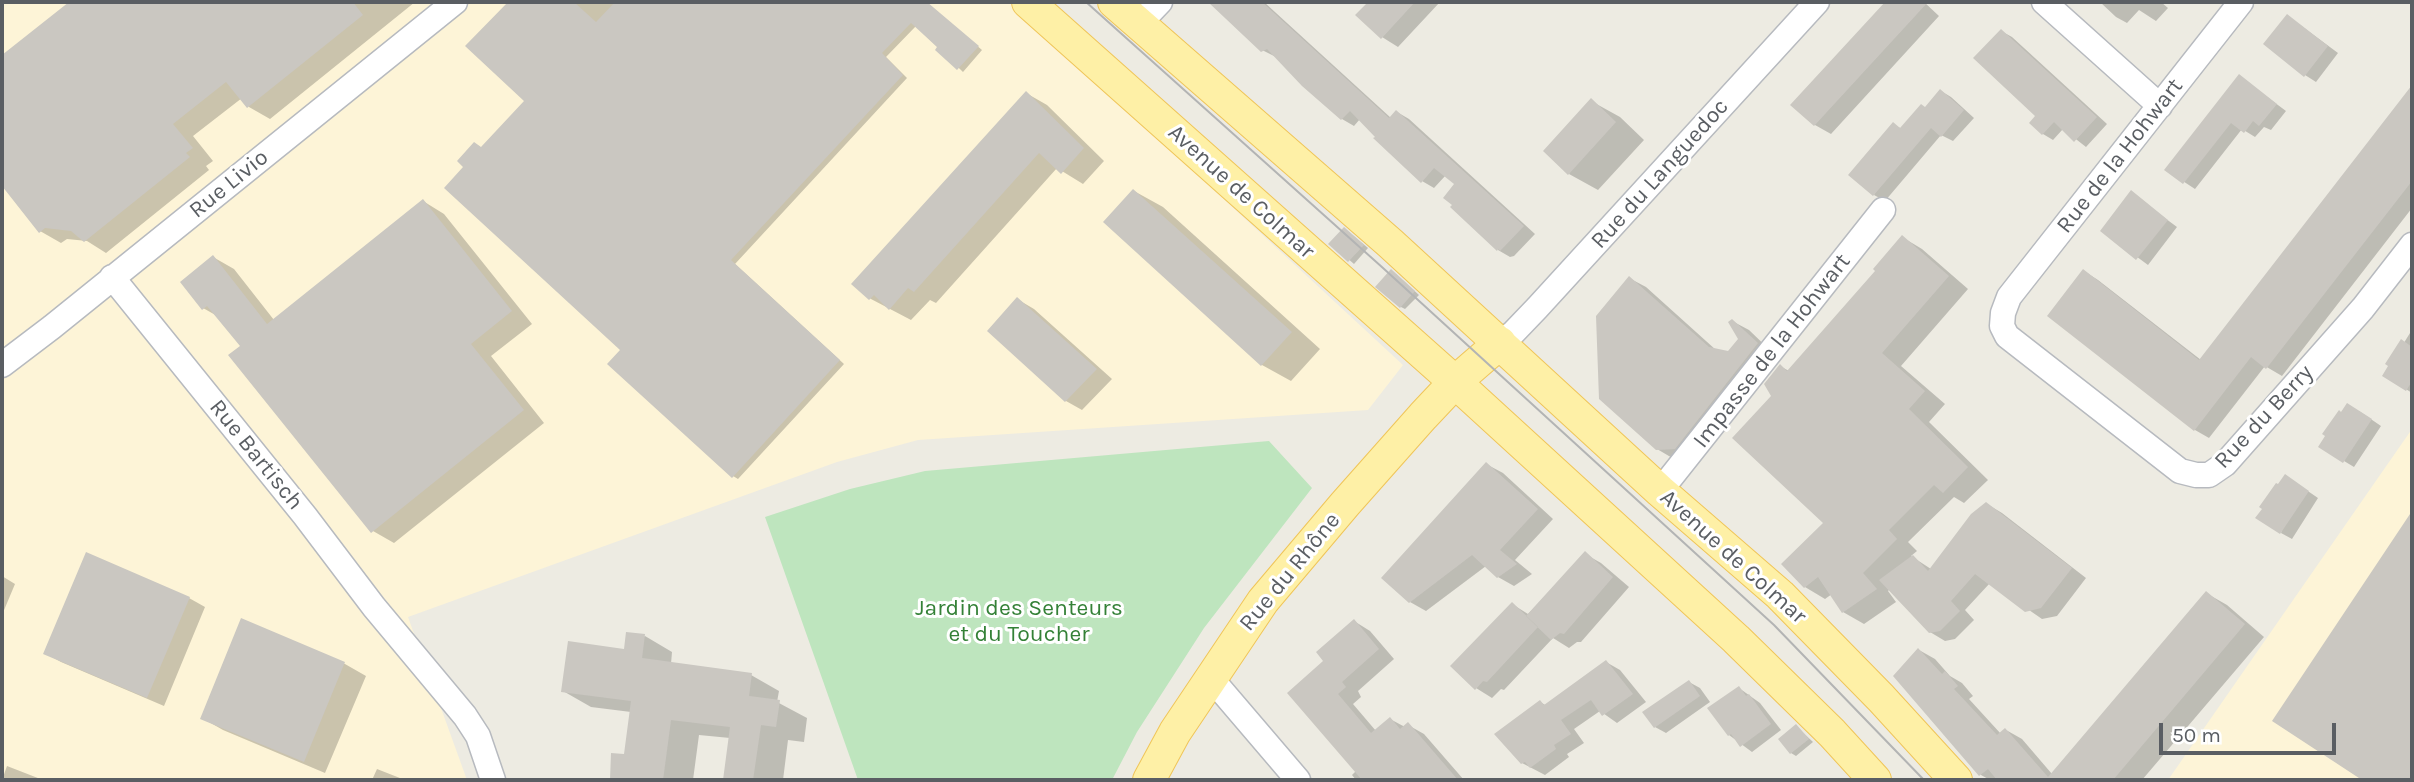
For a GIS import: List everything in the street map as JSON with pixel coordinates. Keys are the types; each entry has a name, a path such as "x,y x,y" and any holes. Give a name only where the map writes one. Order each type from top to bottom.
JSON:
{"main road":[{"name":"Avenue de Colmar","path":"1028,2 1455,382 1736,639 1832,733 1875,780"},
{"name":"Avenue de Colmar","path":"1114,2 1150,13 1390,243 1660,491 1780,595 1881,698 1956,780"},
{"path":"1455,382 1500,343"},
{"name":"Rue du Rhône","path":"1149,780 1210,677 1263,601 1345,504 1455,382"}],"street":[{"name":"Rue Livio","path":"2,365 455,2"},
{"name":"Rue du Languedoc","path":"1500,343 1513,334 1818,2"},
{"path":"2044,2 2160,106"},
{"name":"Rue de la Hohwart","path":"2003,313 2009,297 2241,2"},
{"name":"Impasse de la Hohwart","path":"1660,491 1883,210"},
{"name":"Rue du Berry","path":"2003,313 2002,326 2007,336 2099,410 2180,471 2210,475 2225,464 2363,308 2412,245"},
{"name":"Rue Bartisch","path":"112,277 305,516 397,635 465,716 478,736 493,780"},
{"path":"1210,677 1298,780"}],"shaded area":[{"path":"2,2 1011,2 1403,365 1368,410 918,440 837,462 408,617 467,780 2,780"},
{"path":"2412,429 2412,780 2168,780"}],"green space":[{"name":"Jardin des Senteurs et du Toucher","path":"1269,441 1312,488 1204,628 1137,732 1112,780 858,780 765,517 850,489 925,471"}],"building":[{"path":"69,2 353,2 363,15 247,108 226,82 173,124 193,148 186,153 190,157 84,242 71,231 45,228 39,233 2,186 2,55"},
{"path":"508,2 574,2 596,22 615,2 927,2 979,46 957,70 911,23 882,53 903,75 731,260 840,360 732,478 607,364 620,350 444,188 463,167 457,161 474,142 481,147 524,101 465,46"},
{"path":"1208,2 1262,2 1389,118 1396,110 1524,226 1497,251 1443,198 1454,184 1434,168 1421,183 1373,138 1375,137 1350,111 1341,120 1302,86 1267,49 1261,52"},
{"path":"1368,2 1415,2 1381,39 1355,15"},
{"path":"1885,2 1928,2 1814,126 1790,105"},
{"path":"2287,14 2328,46 2304,77 2263,44"},
{"path":"2001,29 2097,117 2074,142 2054,122 2042,135 2029,123 2035,116 1973,58"},
{"path":"2239,74 2277,104 2259,126 2253,121 2244,133 2231,123 2183,184 2164,170"},
{"path":"2412,85 2412,181 2266,369 2251,357 2194,431 2047,316 2083,269 2199,360"},
{"path":"1940,89 1964,110 1941,137 1931,128 1873,196 1848,175 1893,122 1900,128 1921,104 1925,107"},
{"path":"1026,91 1084,148 1061,174 1039,153 914,292 908,288 889,310 874,295 869,300 851,284"},
{"path":"1591,98 1616,122 1568,175 1543,151"},
{"path":"1133,189 1292,332 1261,366 1103,222"},
{"path":"2131,190 2168,220 2136,260 2100,231"},
{"path":"423,199 512,311 471,344 524,410 371,533 228,355 240,346 207,306 202,310 180,282 213,255 267,324"},
{"path":"1344,227 1364,245 1348,262 1328,244"},
{"path":"1902,235 1949,276 1882,353 1925,391 1909,409 1968,467 1943,493 1934,485 1889,530 1897,539 1863,573 1877,589 1842,613 1818,577 1804,588 1781,564 1823,523 1732,438 1771,396 1764,384 1780,364 1787,371 1875,271 1873,269"},
{"path":"1391,269 1415,291 1400,308 1375,287"},
{"path":"1629,276 1709,347 1728,351 1738,339 1728,322 1732,319 1758,343 1675,449 1656,450 1599,399 1596,316"},
{"path":"1017,297 1097,369 1065,402 987,331"},
{"path":"2401,339 2412,347 2412,381 2406,391 2382,376 2388,366 2385,364"},
{"path":"2347,403 2372,419 2343,463 2318,447 2325,436 2322,434"},
{"path":"1486,462 1538,509 1500,550 1517,564 1497,578 1472,555 1409,603 1381,578"},
{"path":"2285,474 2309,491 2280,534 2255,518 2262,509 2259,507"},
{"path":"1986,502 2072,568 2041,608 2025,612 1975,574 1951,601 1960,611 1940,631 1929,633 1879,580 1913,555 1928,571 1971,514"},
{"path":"2412,511 2412,780 2362,780 2272,721"},
{"path":"1585,551 1613,577 1564,634 1560,633 1551,640 1526,616"},
{"path":"86,552 190,597 147,698 43,654"},
{"path":"2206,591 2245,624 2113,780 1997,780 1988,769 1979,776 1893,676 1918,648 1942,674 1945,671 1958,686 1954,689 1997,735 2005,728 2048,777"},
{"path":"1512,602 1538,627 1487,682 1483,681 1475,690 1450,666"},
{"path":"241,618 345,662 304,762 200,719"},
{"path":"1354,619 1379,649 1342,682 1346,687 1338,694 1371,733 1390,717 1400,729 1408,722 1458,780 1362,780 1287,693 1323,661 1316,652"},
{"path":"626,632 645,634 642,658 752,673 749,696 780,700 776,727 761,725 753,780 723,780 730,727 671,720 663,780 610,780 611,753 624,754 631,701 561,692 568,641 624,649"},
{"path":"1606,660 1633,694 1602,716 1591,700 1561,720 1571,734 1554,745 1556,749 1530,768 1525,762 1521,764 1494,734 1540,700 1544,705"},
{"path":"1689,680 1700,696 1654,728 1642,712"},
{"path":"1739,686 1746,696 1749,694 1771,724 1740,747 1707,708"},
{"path":"1796,724 1809,739 1790,754 1778,739"}],"tram line":[{"path":"1086,2 1383,268 1774,625 1924,780"}]}
